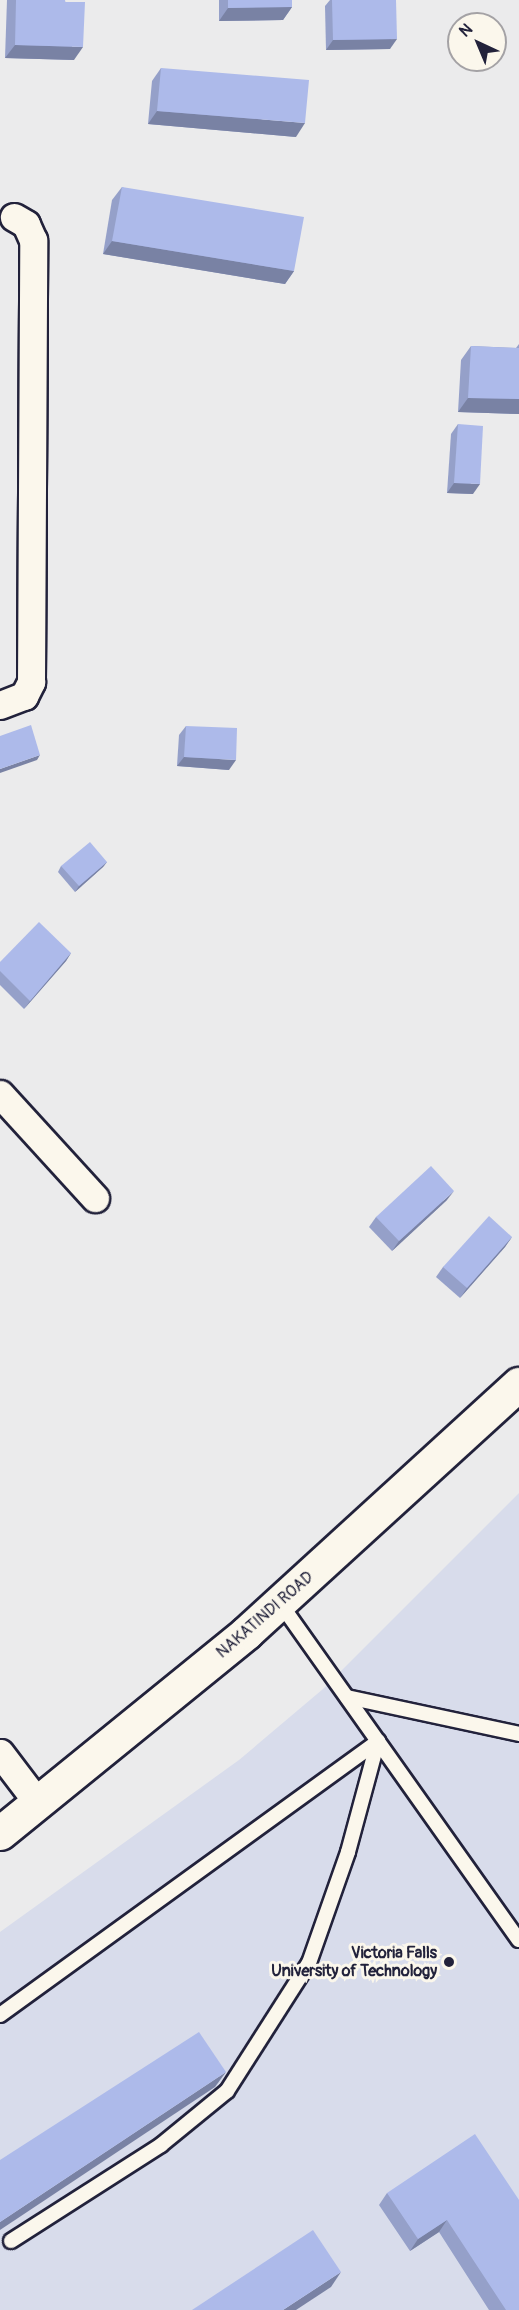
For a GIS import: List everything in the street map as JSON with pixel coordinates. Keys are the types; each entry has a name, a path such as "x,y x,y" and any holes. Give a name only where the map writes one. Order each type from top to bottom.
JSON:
{"highway":[{"name":"NAKATINDI ROAD","path":"0,1833 280,1603 519,1384"}],"street":[{"path":"0,705 24,696 31,682 33,240 26,224 7,213"},
{"path":"0,1094 95,1198"},
{"path":"0,1753 38,1803"}],"lane":[{"path":"280,1603 519,1940"},
{"path":"347,1697 519,1734"},
{"path":"0,2015 378,1741"},
{"path":"11,2241 162,2145 226,2091 309,1963 348,1852 378,1741"}],"shaded area":[{"path":"519,1493 519,2310 0,2310 0,1932 239,1760 323,1689"}],"building":[{"path":"16,0 85,2 83,47 15,45"},
{"path":"228,0 292,0 292,7 228,8"},
{"path":"332,0 396,0 397,39 333,40"},
{"path":"161,68 309,80 305,123 157,111"},
{"path":"122,187 304,217 294,271 112,241"},
{"path":"471,346 519,348 519,399 468,398"},
{"path":"458,424 483,426 480,484 454,483"},
{"path":"31,725 40,755 0,769 0,736"},
{"path":"186,726 237,728 236,760 184,757"},
{"path":"90,842 107,862 79,886 61,866"},
{"path":"39,922 71,953 30,1001 0,971 0,962"},
{"path":"431,1166 454,1191 399,1241 376,1217"},
{"path":"489,1216 512,1237 467,1288 443,1267"},
{"path":"199,2032 226,2072 0,2222 0,2160"},
{"path":"475,2134 519,2200 519,2310 506,2310 447,2220 418,2239 387,2193"},
{"path":"313,2230 341,2272 283,2310 192,2310"}],"place":[{"name":"Victoria Falls University of Technology","path":"449,1962"}]}
